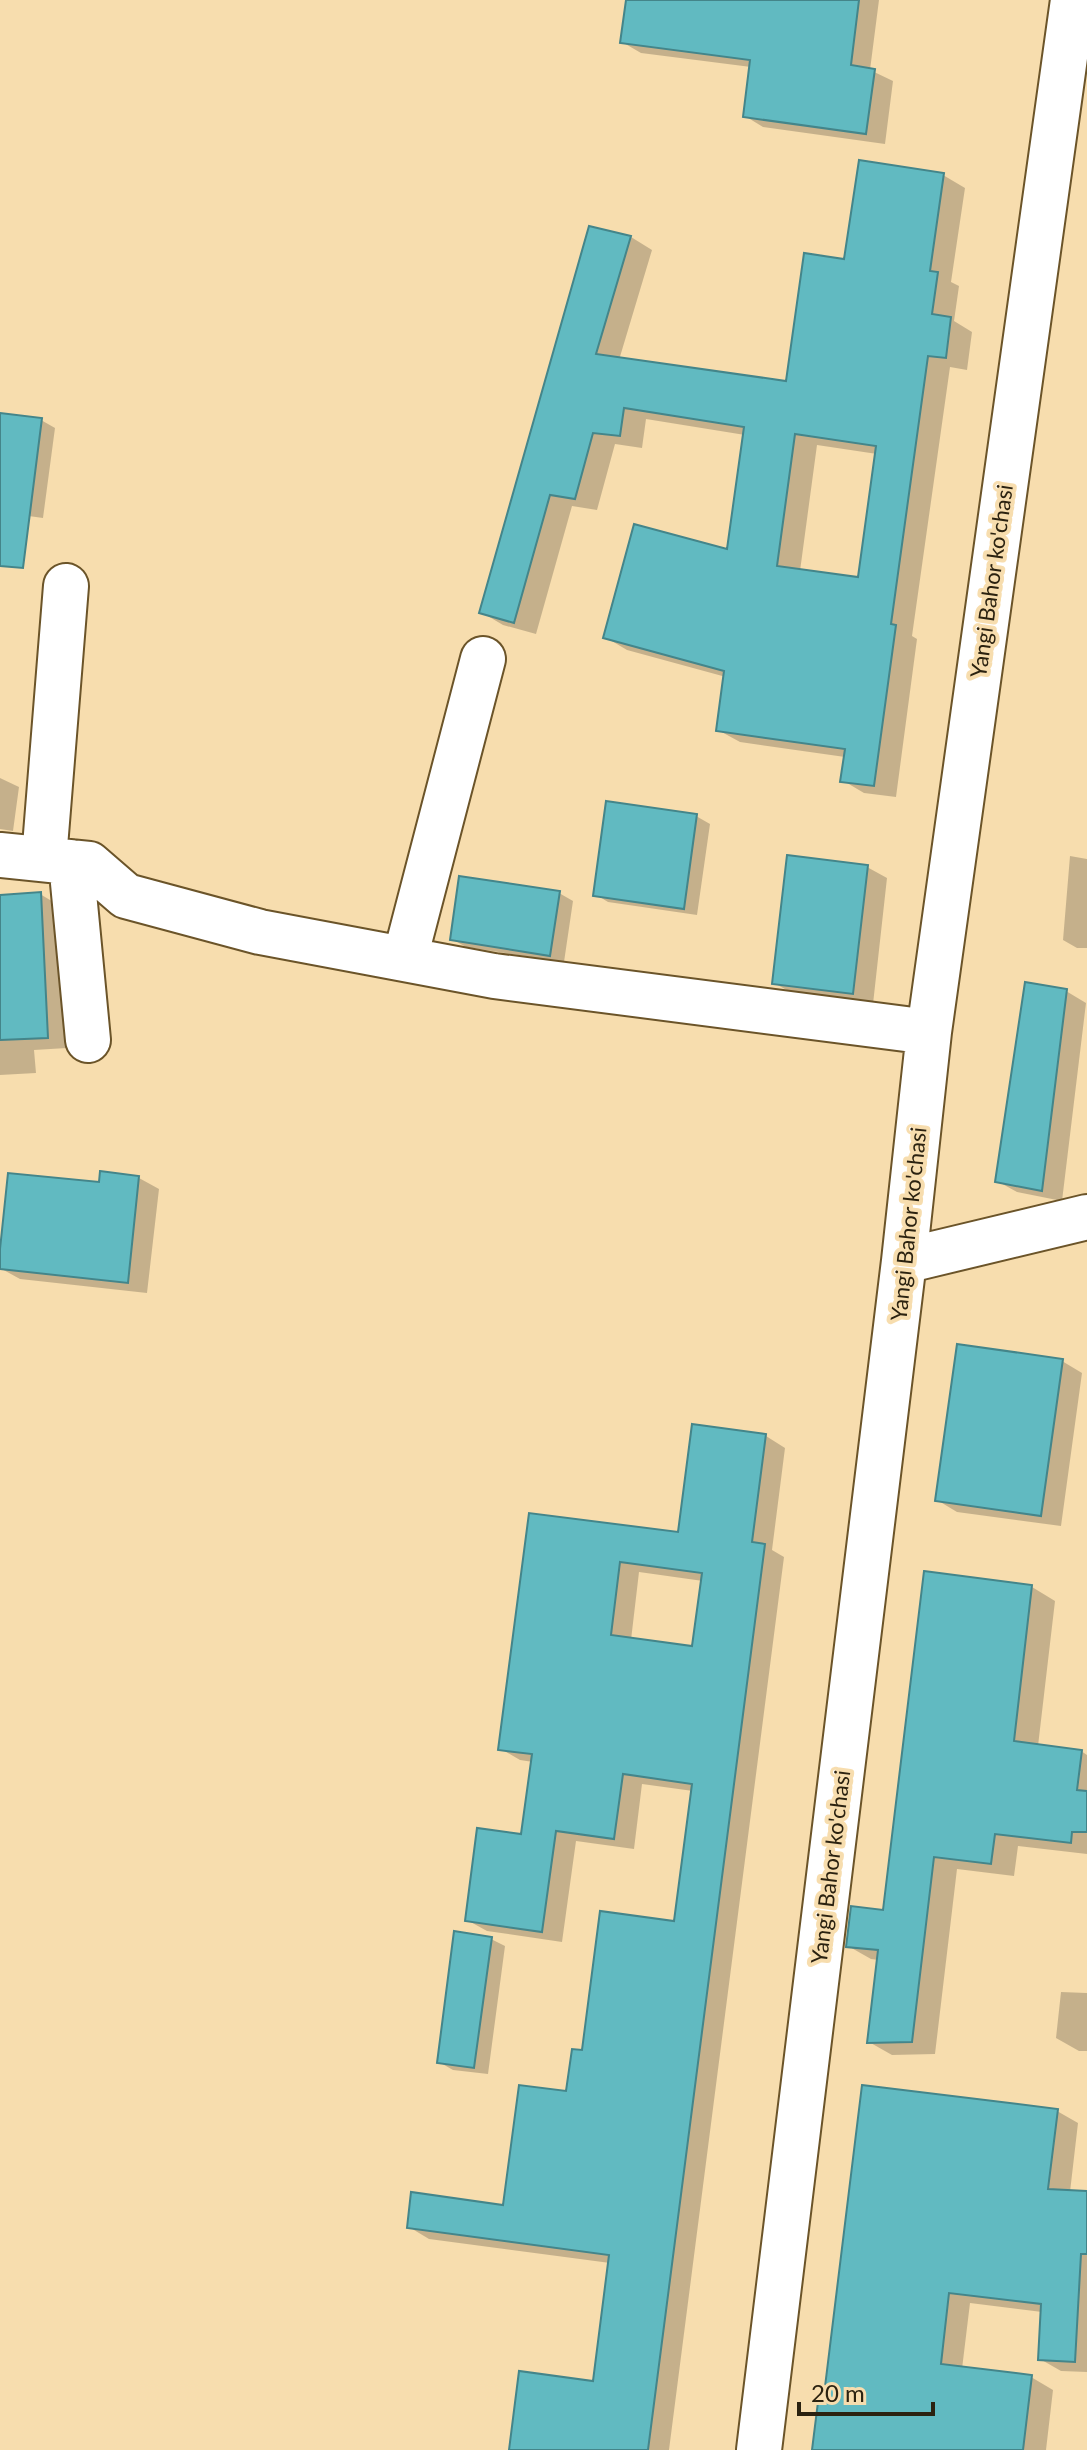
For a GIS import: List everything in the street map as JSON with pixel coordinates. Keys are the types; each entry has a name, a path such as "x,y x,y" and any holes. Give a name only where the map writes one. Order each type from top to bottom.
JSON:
{"street":[{"name":"Yangi Bahor ko'chasi","path":"759,2450 904,1261 929,1032 1073,0"},
{"path":"66,586 57,861 88,1040"},
{"path":"405,958 483,659"},
{"path":"0,855 89,864 126,896 260,932 494,976 929,1032"},
{"path":"904,1261 1087,1217"}],"building":[{"path":"626,0 859,0 851,65 875,69 866,134 743,117 750,60 620,43"},
{"path":"859,160 944,173 930,271 938,272 932,314 951,317 946,358 928,356 891,624 896,625 874,786 840,782 845,749 716,731 724,671 603,638 634,524 727,549 744,427 624,408 620,436 593,433 575,499 550,495 514,623 479,613 589,226 631,236 596,354 786,381 804,253 844,259","holes":["795,434 876,446 858,577 777,566"]},
{"path":"0,413 42,418 23,568 0,566"},
{"path":"606,801 697,814 684,909 593,896"},
{"path":"787,855 868,865 853,994 772,984"},
{"path":"459,876 560,891 550,956 450,940"},
{"path":"41,892 48,1038 0,1040 0,895"},
{"path":"1025,982 1067,989 1042,1191 995,1182"},
{"path":"100,1171 139,1176 128,1283 0,1269 8,1173 99,1182"},
{"path":"957,1344 1063,1359 1041,1516 935,1501"},
{"path":"692,1424 766,1434 752,1542 765,1544 648,2450 509,2450 519,2371 593,2381 609,2255 407,2228 411,2192 503,2205 519,2085 566,2091 572,2049 582,2050 600,1911 674,1921 692,1784 623,1774 614,1839 556,1831 542,1932 465,1921 477,1828 521,1834 532,1754 498,1750 529,1513 678,1532","holes":["620,1562 702,1573 692,1646 611,1635"]},
{"path":"924,1571 1032,1585 1014,1741 1082,1750 1077,1790 1087,1791 1087,1832 1072,1832 1071,1843 995,1834 991,1864 934,1857 912,2042 867,2043 878,1950 846,1947 851,1906 883,1910"},
{"path":"454,1931 492,1937 474,2068 437,2063"},
{"path":"862,2085 1058,2109 1048,2189 1087,2191 1087,2254 1081,2254 1075,2362 1038,2360 1041,2304 949,2293 941,2364 1032,2375 1023,2450 812,2450 818,2402 823,2403"}]}
